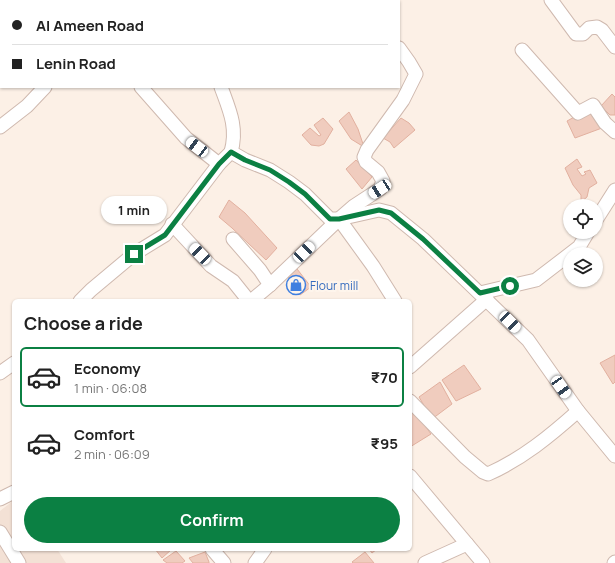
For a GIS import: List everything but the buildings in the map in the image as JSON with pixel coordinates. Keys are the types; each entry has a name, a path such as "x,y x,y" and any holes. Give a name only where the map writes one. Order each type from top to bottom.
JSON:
{"street":[{"path":"551,0 576,34 583,34 589,28 597,27 602,30 615,47"},
{"path":"252,299 270,285 354,206 380,189 383,181 378,172 366,162 364,157 367,150 403,100 416,74 400,49"},
{"path":"522,50 578,113 593,105 605,123 615,132"},
{"path":"0,127 26,106 44,88"},
{"path":"142,88 186,138 219,164"},
{"path":"82,299 134,254 165,235 219,164 231,152 234,142 232,116 221,88"},
{"path":"231,152 245,160 270,170 305,194 330,219 339,219 379,210 391,213 423,239 484,296 528,340 578,411 615,456"},
{"path":"603,209 615,190"},
{"path":"339,219 373,266 394,299"},
{"path":"172,224 211,266 233,281 248,299"},
{"path":"233,239 260,270 270,285"},
{"path":"412,365 484,296 536,280 579,247 584,239"},
{"path":"0,373 12,364"},
{"path":"412,402 465,457 483,472 488,474 507,466 548,438 578,411"},
{"path":"412,478 483,563"},
{"path":"0,499 12,493"},
{"path":"0,532 19,563"},
{"path":"426,563 467,544"},
{"path":"214,551 224,563"},
{"path":"255,563 263,551"}],"shaded area":[{"path":"12,502 12,551 58,551 66,563 0,563 0,511"}],"place":[{"name":"Flour mill","path":"296,285"}],"route":[{"path":"134,254 165,235 219,164 231,152 245,160 270,170 289,182 305,194 330,219 339,219 379,210 391,213 423,239 480,293 510,286"}]}
